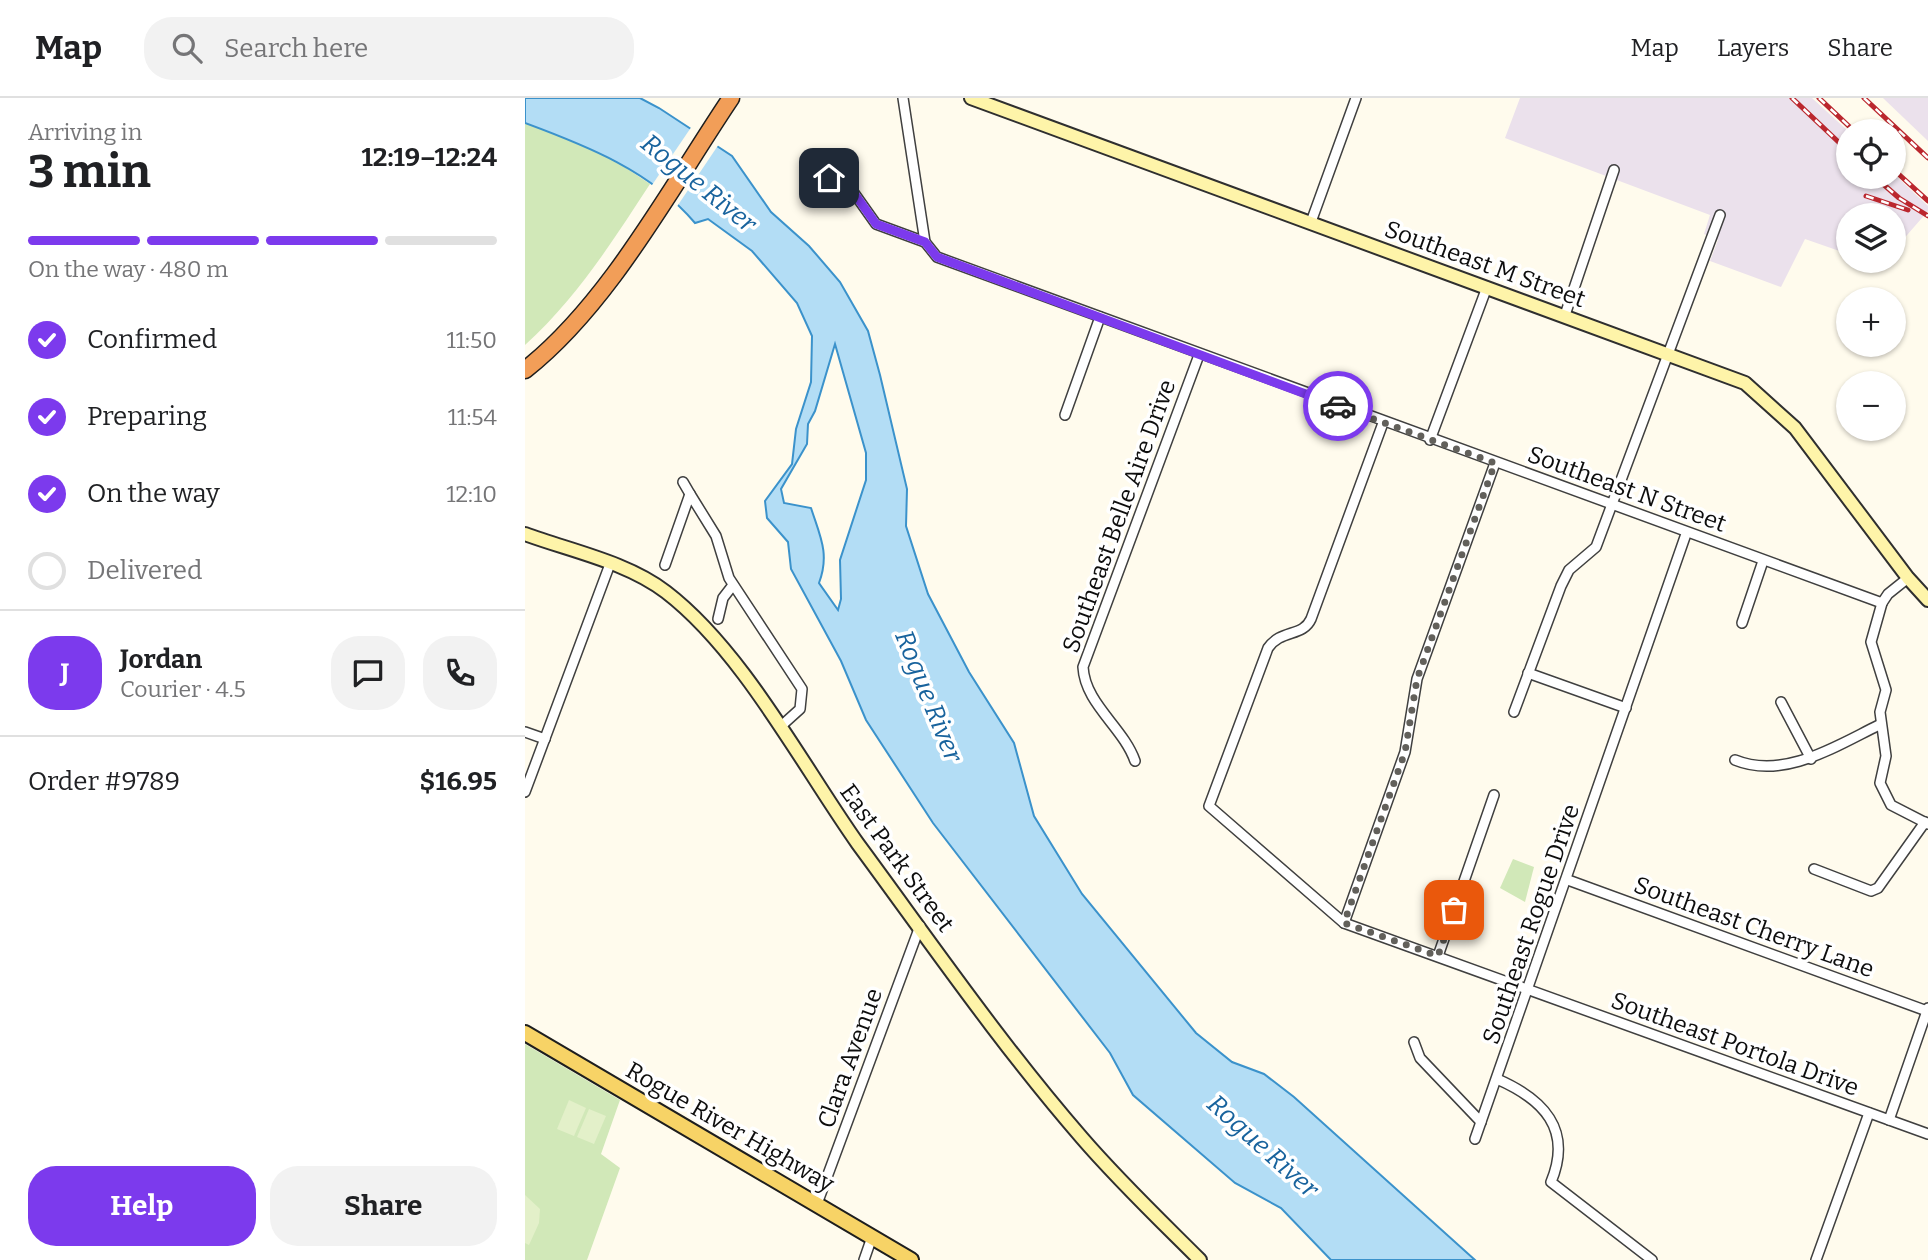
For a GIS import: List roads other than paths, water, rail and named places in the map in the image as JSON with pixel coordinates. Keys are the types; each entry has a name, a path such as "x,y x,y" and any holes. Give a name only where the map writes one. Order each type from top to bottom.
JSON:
{"highway":[{"path":"525,370 577,322 621,262 731,98"}],"main road":[{"name":"Rogue River Highway","path":"525,1033 911,1260"}],"street":[{"path":"903,98 925,242"},
{"name":"Southeast M Street","path":"971,98 1745,383 1795,428 1908,578"},
{"path":"1311,222 1356,98"},
{"path":"1565,315 1614,170"},
{"name":"Southeast N Street","path":"829,178 854,193 876,224 925,242 937,257 1686,534 1882,603"},
{"path":"1514,712 1560,586 1569,570 1596,547 1720,215"},
{"path":"1430,440 1487,287"},
{"path":"1065,415 1100,317"},
{"name":"Southeast Belle Aire Drive","path":"1135,761 1126,740 1086,687 1083,667 1199,355"},
{"path":"1383,423 1311,619 1303,629 1281,635 1268,648 1209,806 1344,923 1405,752 1417,679 1495,463"},
{"path":"683,482 716,536 731,582 802,689 803,702 800,709 780,727"},
{"path":"665,565 690,494"},
{"name":"East Park Street","path":"525,534 610,564 654,583 682,607 727,656 780,727 857,842 1057,1108 1109,1168 1200,1260"},
{"name":"Southeast Rogue Drive","path":"1653,1260 1551,1182 1556,1169 1558,1146 1554,1128 1533,1097 1497,1079 1686,534"},
{"path":"1742,623 1763,561"},
{"path":"525,792 610,564"},
{"path":"1814,869 1871,891 1878,888 1926,823 1896,809 1882,791 1880,776 1885,745 1879,725 1886,690 1871,642 1882,603 1908,578 1928,600"},
{"path":"718,619 723,598 731,582"},
{"path":"1528,673 1626,708"},
{"path":"1781,702 1811,759"},
{"path":"1735,760 1758,767 1811,759 1879,725"},
{"path":"525,732 545,739"},
{"path":"1438,956 1495,795"},
{"name":"Southeast Cherry Lane","path":"1567,880 1928,1009"},
{"name":"Southeast Portola Drive","path":"1344,923 1928,1135"},
{"name":"Clara Avenue","path":"817,1204 920,926"},
{"path":"1889,1121 1928,1009"},
{"path":"1414,1042 1420,1058 1481,1122"},
{"path":"1475,1139 1497,1079"},
{"path":"1816,1260 1869,1113"},
{"path":"864,1260 872,1237"}],"water":[{"name":"Rogue River","path":"525,98 640,98 732,156 771,212 809,246 840,282 868,331 907,489 906,526 928,594 969,672 1014,743 1034,816 1082,894 1196,1033 1232,1062 1264,1074 1294,1097 1475,1260 1331,1260 1281,1208 1235,1183 1133,1095 1110,1053 933,823 866,720 841,661 791,569 788,542 767,518 765,501 792,464 796,429 811,382 812,336 797,303 752,251 708,219 695,223 659,189 617,162 525,123","holes":["835,344 866,453 866,480 840,560 841,599 838,610 819,583 824,554 811,508 784,503 781,489 807,444 808,424 815,411"]}],"railway":[{"path":"1792,98 1836,140"},
{"path":"1819,98 1841,119"},
{"path":"1864,98 1928,158"},
{"path":"1906,181 1928,201"},
{"path":"1889,189 1928,216"},
{"path":"1866,196 1908,210"}]}
